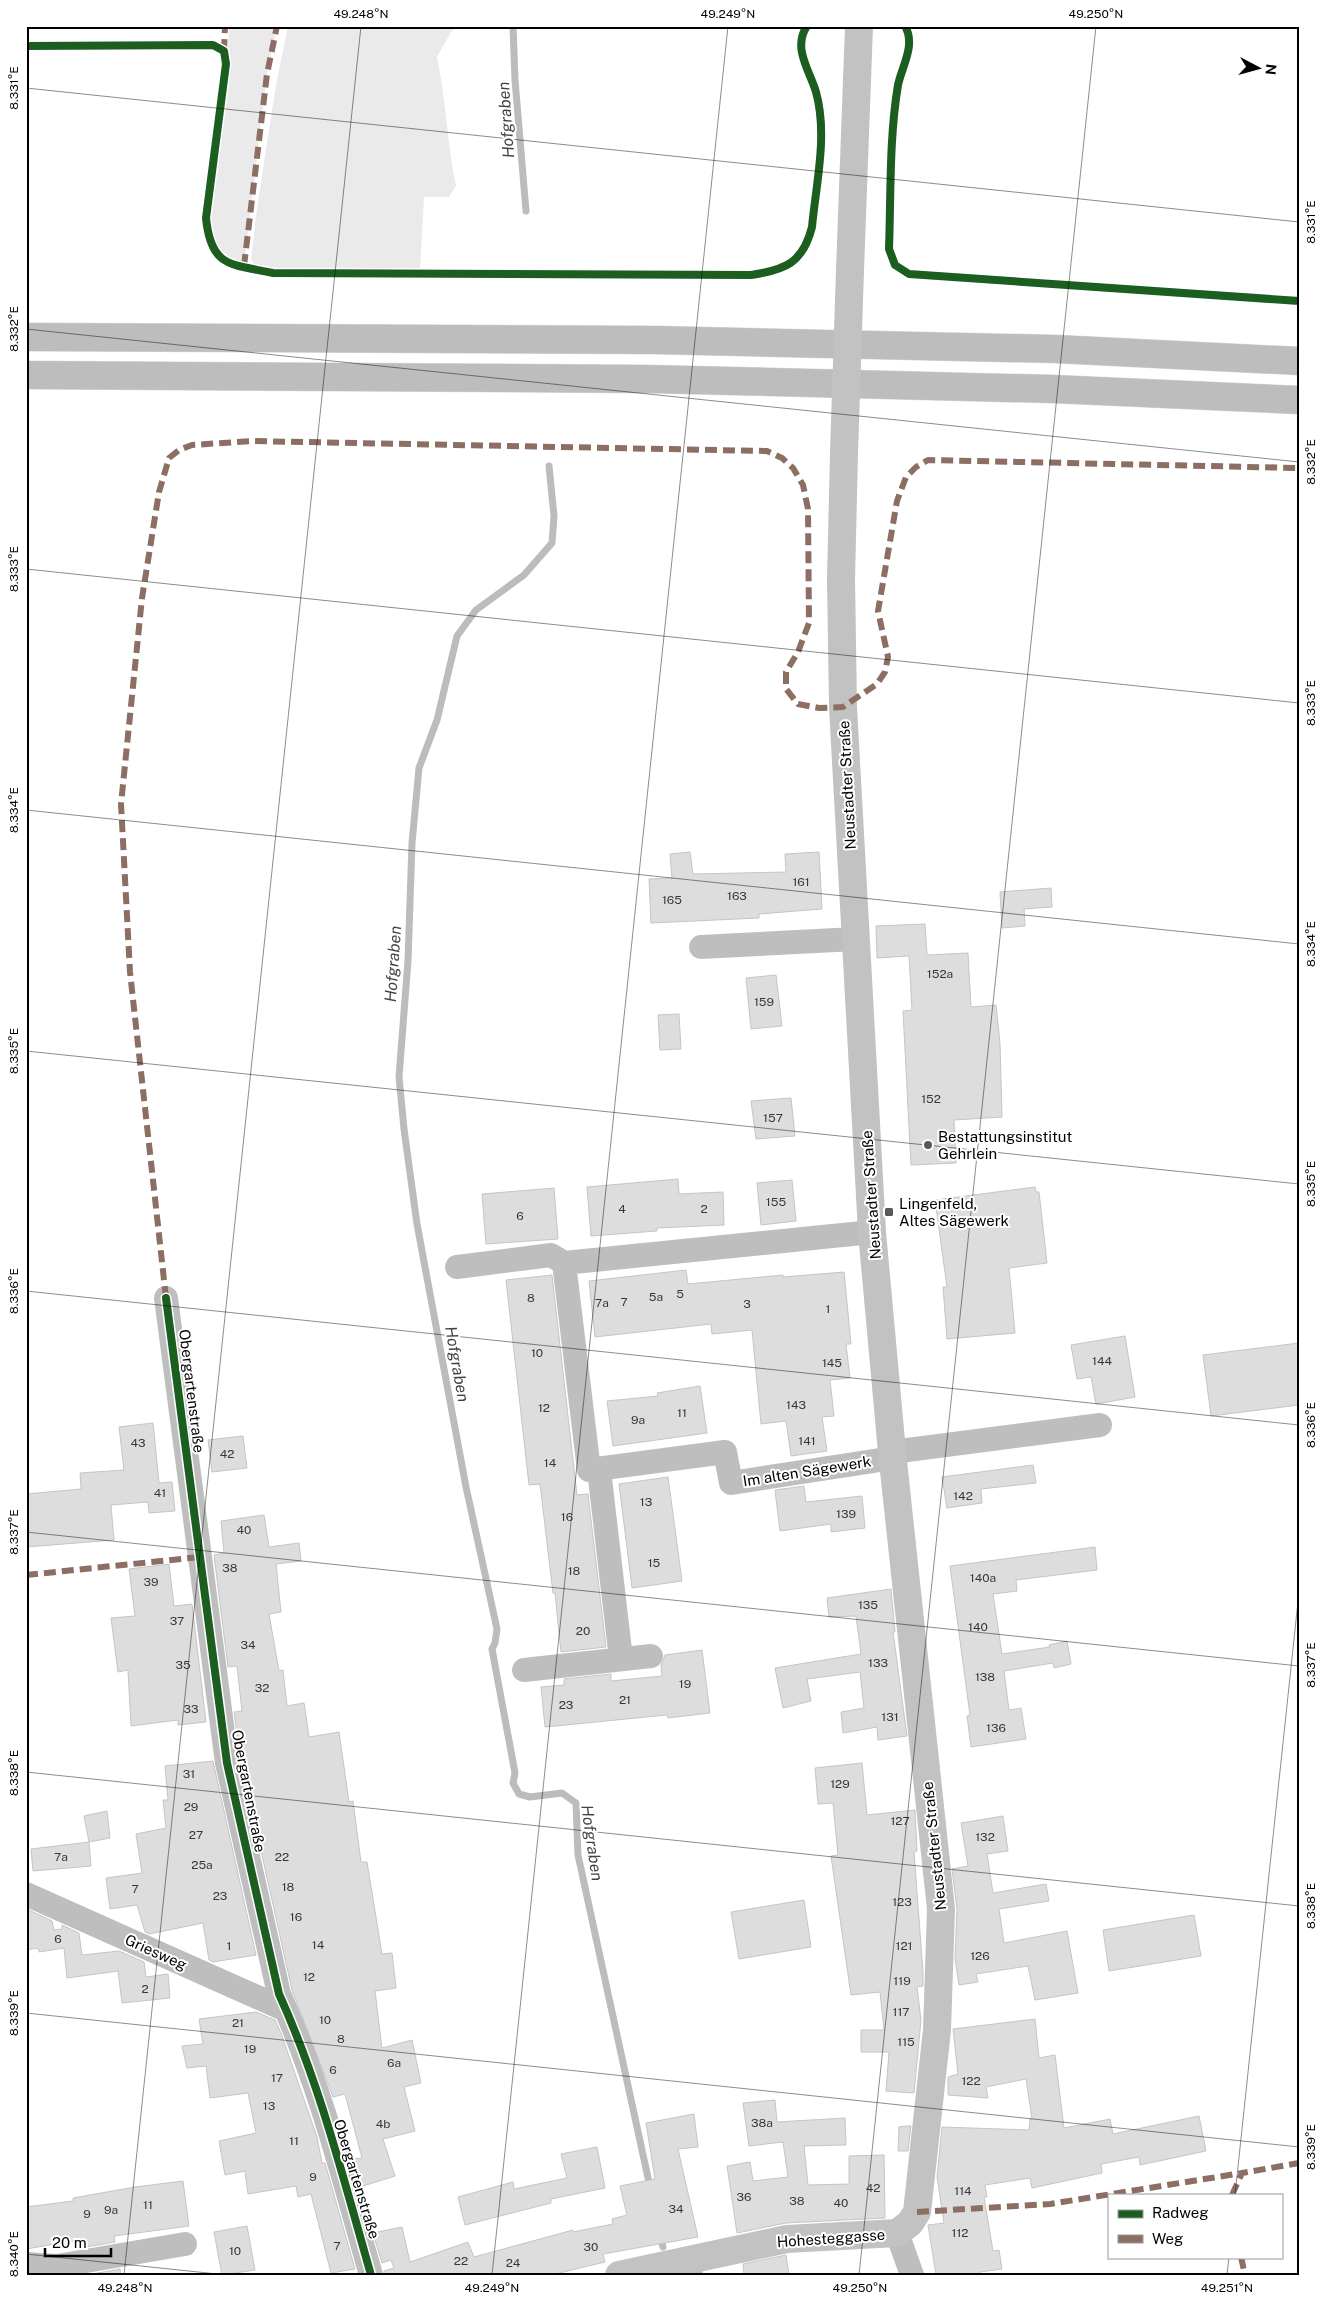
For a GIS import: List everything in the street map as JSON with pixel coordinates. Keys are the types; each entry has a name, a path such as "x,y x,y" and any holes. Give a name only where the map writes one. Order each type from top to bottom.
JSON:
{"highway":[{"path":"26,338 656,340 1056,349 1299,361"},
{"path":"26,375 649,379 1053,389 1299,400"}],"main road":[{"name":"Neustadter Straße","path":"859,26 844,453 841,579 842,662 872,1232 892,1455 941,1909 937,2030 917,2212 910,2223 897,2233"},
{"name":"Hohesteggasse","path":"619,2275 788,2239 897,2233"}],"street":[{"path":"701,947 856,938"},
{"path":"457,1267 550,1255 564,1263 872,1232"},
{"path":"564,1263 589,1470 599,1470 621,1659"},
{"name":"Obergartenstraße","path":"166,1298 227,1763 279,1994 328,2126 371,2275"},
{"path":"892,1455 1100,1425"},
{"name":"Im alten Sägewerk","path":"599,1470 726,1452 731,1483 892,1455"},
{"path":"524,1670 651,1656"},
{"name":"Griesweg","path":"26,1894 286,2010"},
{"path":"897,2233 912,2275"},
{"path":"26,2264 57,2271 185,2244"}],"shaded area":[{"path":"230,26 277,26 267,74 244,266 225,260 214,251 209,237 206,218"},
{"path":"288,26 457,26 451,32 437,57 456,186 449,197 424,197 420,272 273,273 257,269 251,259 276,85"}],"building":[{"path":"690,852 693,874 786,872 785,854 819,852 822,909 759,914 759,918 651,923 649,879 672,878 670,854"},
{"path":"1051,888 1052,907 1024,909 1025,926 1002,928 1000,892"},
{"path":"925,924 927,955 968,953 971,1007 996,1005 1000,1043 1002,1117 954,1120 956,1163 911,1165 903,1011 912,1010 909,956 877,958 876,926"},
{"path":"776,975 782,1026 751,1029 746,978"},
{"path":"679,1014 681,1049 660,1050 658,1015"},
{"path":"791,1098 795,1136 756,1139 751,1101"},
{"path":"678,1179 679,1194 723,1192 724,1225 657,1228 657,1231 591,1236 587,1187"},
{"path":"792,1180 796,1221 761,1225 757,1183"},
{"path":"1035,1187 1036,1192 1039,1192 1047,1263 1009,1268 1015,1333 947,1339 943,1287 947,1287 935,1200"},
{"path":"554,1188 558,1239 486,1244 482,1194"},
{"path":"686,1270 688,1284 783,1275 783,1277 844,1272 851,1344 846,1344 850,1378 830,1380 834,1416 822,1417 827,1451 791,1456 786,1421 761,1424 752,1330 712,1334 711,1324 595,1337 589,1281"},
{"path":"552,1275 577,1495 588,1494 606,1647 561,1652 540,1484 529,1485 506,1280"},
{"path":"1125,1336 1135,1397 1096,1404 1091,1377 1077,1379 1071,1345"},
{"path":"1299,1343 1299,1405 1211,1416 1203,1355"},
{"path":"700,1386 707,1433 613,1446 607,1401 658,1396 657,1393"},
{"path":"153,1423 159,1483 172,1482 175,1511 149,1513 148,1502 111,1505 114,1540 26,1547 26,1494 81,1489 80,1473 124,1470 119,1427"},
{"path":"243,1436 247,1468 212,1472 208,1440"},
{"path":"1033,1465 1036,1483 981,1489 982,1503 947,1508 942,1477"},
{"path":"668,1477 682,1581 632,1588 619,1484"},
{"path":"804,1486 806,1502 862,1496 865,1528 831,1532 831,1524 780,1531 775,1490"},
{"path":"264,1515 269,1547 299,1543 301,1561 276,1564 281,1612 269,1614 279,1671 283,1670 287,1706 304,1703 309,1737 339,1732 349,1802 353,1801 361,1862 367,1862 382,1954 392,1953 396,1988 375,1991 382,2048 412,2040 421,2083 404,2087 415,2131 383,2139 395,2176 360,2187 352,2159 362,2158 345,2094 333,2097 292,1990 241,1761 234,1712 242,1711 237,1666 228,1667 214,1555 224,1553 221,1521"},
{"path":"1095,1547 1097,1570 1016,1580 1017,1591 993,1594 1002,1654 1050,1647 1049,1645 1067,1641 1071,1664 1054,1668 1053,1663 1004,1671 1009,1710 1021,1708 1026,1739 971,1747 967,1716 970,1715 950,1566"},
{"path":"169,1564 174,1606 192,1604 206,1722 178,1725 178,1720 131,1726 128,1670 118,1672 111,1618 135,1616 129,1569"},
{"path":"891,1589 895,1632 893,1632 907,1736 878,1740 877,1727 843,1733 841,1712 864,1708 860,1672 807,1679 811,1701 783,1708 775,1668 861,1654 856,1616 829,1617 827,1598"},
{"path":"702,1650 710,1713 668,1718 667,1715 545,1727 541,1687 564,1685 564,1679 611,1674 611,1681 662,1676 661,1665 665,1655"},
{"path":"213,1761 256,1955 213,1962 209,1960 203,1923 149,1934 145,1932 137,1905 110,1909 106,1878 142,1873 136,1834 166,1828 163,1800 168,1800 165,1766"},
{"path":"862,1763 867,1815 915,1810 917,1851 914,1852 923,1986 917,1987 921,2020 914,2093 886,2091 889,2052 861,2052 861,2030 884,2030 880,1992 851,1995 831,1856 838,1855 833,1803 818,1804 815,1768"},
{"path":"107,1811 110,1838 89,1842 84,1816"},
{"path":"1003,1816 1008,1851 987,1854 993,1893 1046,1884 1049,1901 999,1909 1004,1943 1067,1931 1078,1993 1035,2000 1028,1966 976,1974 978,1982 959,1985 955,1959 957,1909 952,1869 968,1866 961,1823"},
{"path":"89,1842 91,1866 33,1871 31,1849"},
{"path":"804,1900 811,1947 739,1959 731,1912"},
{"path":"29,1910 52,1921 54,1930 62,1929 62,1925 79,1933 82,1955 119,1951 144,1962 146,1977 168,1974 170,1998 122,2003 118,1971 67,1978 64,1948 39,1952 38,1948 26,1950 26,1911"},
{"path":"1194,1915 1201,1956 1109,1971 1103,1930"},
{"path":"256,2012 275,2020 281,2033 317,2137 322,2163 325,2163 355,2269 331,2273 311,2194 298,2197 296,2186 248,2194 245,2171 225,2175 219,2141 256,2133 248,2093 210,2098 206,2066 187,2068 182,2046 203,2044 199,2019"},
{"path":"1035,2019 1039,2058 1055,2055 1064,2128 1110,2119 1113,2134 1199,2116 1206,2151 1140,2165 1139,2157 1101,2164 1102,2173 1032,2188 1030,2178 985,2185 987,2197 984,2197 993,2251 999,2250 1002,2269 980,2272 980,2275 936,2275 928,2225 944,2223 937,2177 942,2127 1029,2130 1030,2119 1032,2119 1026,2079 986,2087 988,2098 948,2095 948,2077 958,2074 953,2029"},
{"path":"775,2100 777,2122 845,2118 846,2145 804,2146 808,2185 849,2184 849,2156 884,2155 885,2218 786,2223 737,2233 727,2166 750,2162 753,2181 788,2177 783,2142 749,2146 743,2103"},
{"path":"694,2114 698,2147 678,2149 698,2237 603,2254 605,2262 551,2275 384,2275 384,2271 394,2268 391,2260 382,2263 373,2233 402,2227 410,2262 468,2242 474,2257 573,2230 573,2232 613,2224 612,2219 627,2215 620,2186 655,2179 646,2123"},
{"path":"911,2126 908,2151 898,2151 899,2127"},
{"path":"597,2147 605,2188 551,2199 551,2203 465,2225 458,2197 513,2182 514,2189 567,2178 561,2154"},
{"path":"183,2181 189,2226 114,2236 115,2242 75,2249 73,2241 26,2249 26,2207 73,2201 73,2198 135,2187"},
{"path":"247,2226 255,2270 222,2275 214,2232"},
{"path":"786,2255 789,2275 744,2275 743,2264"},
{"path":"120,2269 121,2275 87,2275"}],"waterway":[{"name":"Hofgraben","path":"513,26 515,80 526,211"},
{"name":"Hofgraben","path":"549,466 554,516 552,543 524,575 476,610 457,636 437,720 419,768 412,843 408,961 399,1077 417,1224 466,1487 497,1629 492,1649 515,1773 513,1783 519,1794 530,1797 562,1793 576,1803 578,1855 650,2187"},
{"name":"Hofgraben","path":"660,2235 663,2247"}],"marked path":[{"path":"224,51 225,26"},
{"path":"244,266 267,74 277,26"},
{"path":"166,1298 130,972 121,804 142,598 159,492 169,458 179,450 192,445 252,441 767,451 782,458 793,468 803,485 808,509 809,623 798,652 786,672 786,689 798,704 819,708 843,707 877,684 885,672 888,657 878,611 897,501 906,477 916,467 928,460 1299,468"},
{"path":"26,1575 200,1557"},
{"path":"1232,2194 1242,2173 1299,2163"},
{"path":"1112,2194 1242,2173"},
{"path":"917,2212 1050,2204 1108,2195"},
{"path":"1241,2258 1245,2275"}],"cycle path":[{"path":"26,46 213,45 224,51 226,64 206,218 209,234 218,255 235,265 273,273 751,275 774,270 791,263 803,249 812,227 820,160 821,125 816,92 802,51 801,43 807,26"},
{"path":"905,26 908,33 909,48 898,85 892,146 889,249 895,265 909,274 1299,301"},
{"path":"166,1298 227,1763 279,1994 294,2028 319,2098 371,2275"}],"place":[{"name":"Bestattungsinstitut Gehrlein","path":"928,1145"},
{"name":"Lingenfeld, Altes Sägewerk","path":"889,1212"}]}
